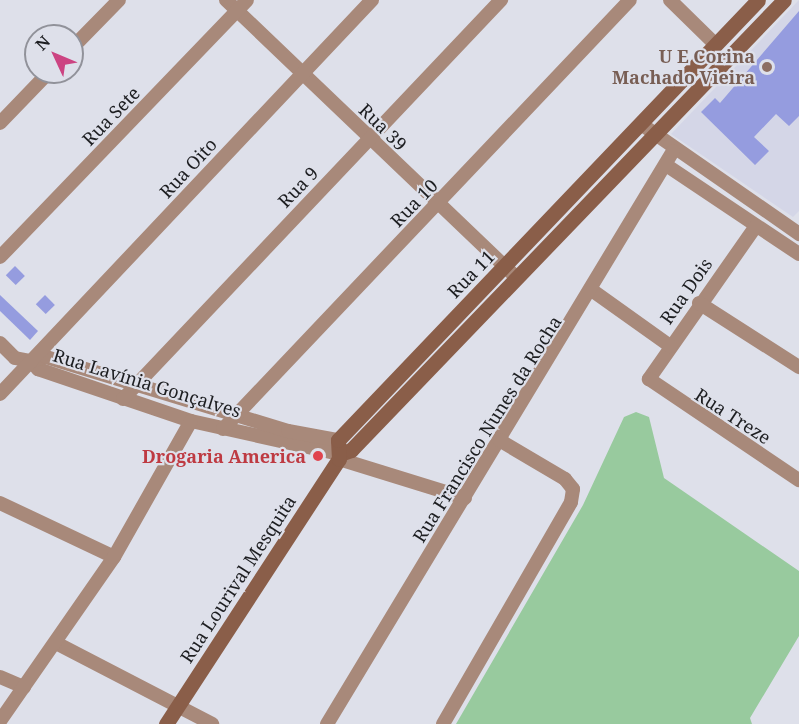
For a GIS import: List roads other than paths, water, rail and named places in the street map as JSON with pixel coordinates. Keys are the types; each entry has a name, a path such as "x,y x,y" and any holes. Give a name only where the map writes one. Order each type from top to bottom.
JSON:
{"main road":[{"name":"Rua 11","path":"647,129 716,45 758,0"},
{"name":"Rua 11","path":"343,450 647,129 784,0"},
{"name":"Rua Lourival Mesquita","path":"166,724 343,450"}],"street":[{"path":"84,36 119,0"},
{"name":"Rua 39","path":"226,0 511,273"},
{"name":"Rua Sete","path":"0,257 247,0"},
{"name":"Rua Oito","path":"0,394 372,0"},
{"name":"Rua 9","path":"123,399 501,0"},
{"name":"Rua 10","path":"223,429 234,414 438,204 630,0"},
{"path":"670,0 716,45"},
{"path":"0,123 37,84"},
{"path":"647,129 674,151 797,229"},
{"name":"Rua Francisco Nunes da Rocha","path":"327,724 499,440 593,291 674,151"},
{"path":"666,165 799,254"},
{"name":"Rua Dois","path":"649,379 699,303 756,226"},
{"path":"593,291 670,346"},
{"path":"699,303 799,367"},
{"path":"0,343 15,358 31,361"},
{"name":"Rua Lavínia Gonçalves","path":"31,361 46,357 234,414 343,450 465,498"},
{"name":"Rua Lavínia Gonçalves","path":"31,361 123,399 191,421 223,429 343,450"},
{"name":"Rua Treze","path":"649,379 799,480"},
{"path":"0,721 114,556 191,421"},
{"path":"443,724 572,502 573,489 565,479 499,440"},
{"path":"0,503 114,556"},
{"path":"56,643 212,724"},
{"path":"0,677 24,687"}],"place":[{"name":"U E Corina Machado Vieira","path":"767,67"},
{"name":"Drogaria America","path":"318,456"}]}
